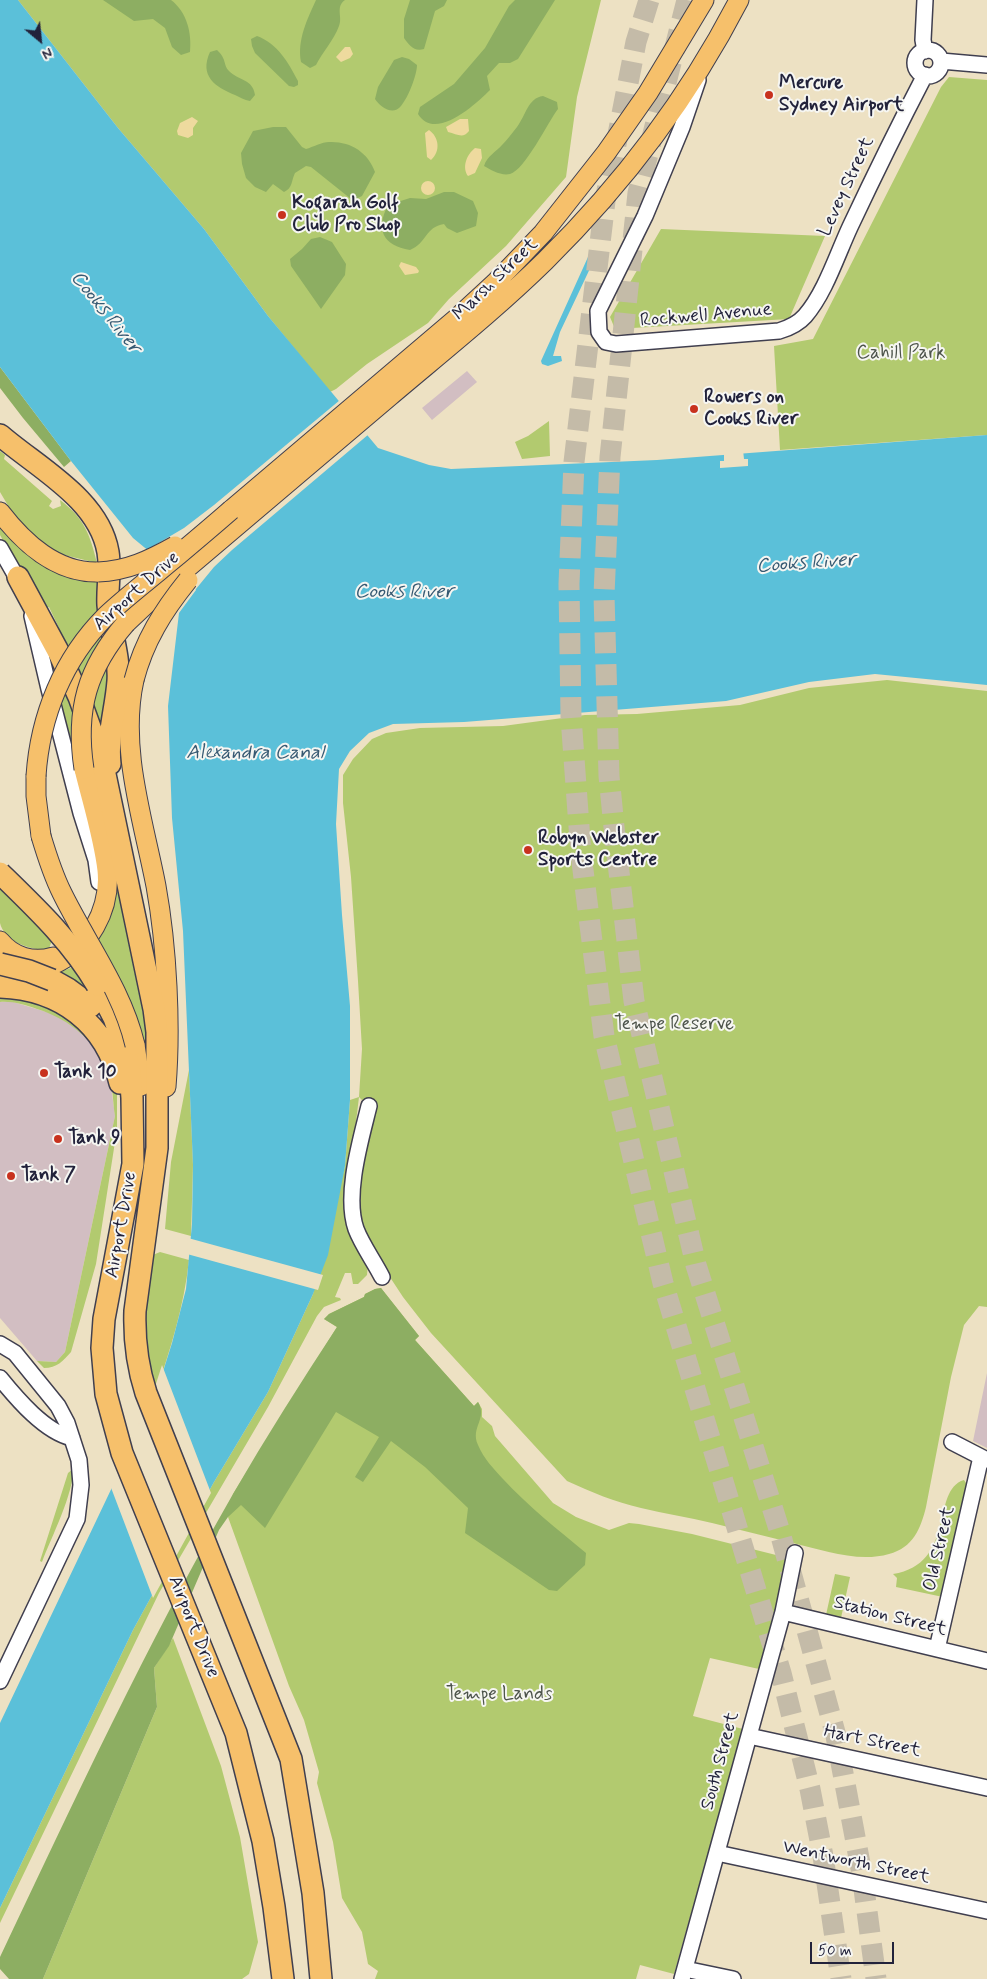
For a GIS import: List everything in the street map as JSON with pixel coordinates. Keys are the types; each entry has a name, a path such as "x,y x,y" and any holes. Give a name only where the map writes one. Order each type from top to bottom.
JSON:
{"highway":[{"path":"0,434 83,502 96,520 106,542 109,564 108,606 118,670 110,731 109,756 128,883"},
{"path":"18,577 54,644 88,720 102,760 157,1032 157,1148"},
{"path":"0,873 38,910 80,959 108,1004 129,1044 133,1164"},
{"path":"0,964 47,974 84,1000 100,1014 117,1036 130,1072"},
{"path":"0,987 41,993 66,1004 94,1029 114,1061 121,1086 123,1112 118,1165 116,1257"},
{"name":"Airport Drive","path":"157,1148 135,1311 134,1337 138,1367 146,1393 291,1759 313,1893 321,1979"},
{"name":"Airport Drive","path":"133,1164 104,1320 102,1348 106,1394 122,1453 236,1733 263,1841 280,1975"}],"main road":[{"name":"Marsh Street","path":"236,516 401,377 519,285 599,205 662,124 704,62 739,0"},
{"name":"Marsh Street","path":"401,377 543,233 612,146 703,4"},
{"path":"0,512 27,543 45,556 74,569 98,572 125,569 154,558 236,516"},
{"path":"0,978 47,974 57,963 86,941 95,927 105,900 107,870 84,769 81,735 82,709 91,677 106,648 126,623 236,516"},
{"name":"Airport Drive","path":"157,1148 167,1077 167,997 159,906 129,740 129,708 134,680 144,649 165,611 208,557 236,516"},
{"name":"Airport Drive","path":"133,1164 140,1123 142,1096 140,1076 129,1044 127,1017 62,893 47,855 41,836 37,803 37,756 45,718 52,698 66,668 81,646 106,616 236,516"},
{"path":"0,941 17,955 31,959 45,959 64,952 95,927"}],"street":[{"path":"925,0 923,40 926,51"},
{"path":"941,61 936,72 925,75 917,69 917,56 926,51 935,53 941,61 987,65"},
{"name":"Marsh Street","path":"606,342 600,332 598,311 645,216 682,127 704,62"},
{"name":"Levey Street","path":"805,316 824,284 882,158 925,75"},
{"name":"Rockwell Avenue","path":"606,342 616,344 778,331 792,326 805,316"},
{"path":"0,548 18,577 35,624 49,689 81,813 98,870 99,885 95,927"},
{"path":"0,972 47,974"},
{"path":"369,1106 353,1183 353,1211 356,1228 382,1277"},
{"path":"0,1345 15,1353 58,1406 67,1423 81,1473 80,1498 76,1519 0,1681"},
{"path":"0,1378 15,1397 46,1425 64,1436 72,1438"},
{"path":"952,1442 984,1458"},
{"name":"Old Street","path":"937,1649 984,1458"},
{"name":"South Street","path":"684,1974 783,1612 795,1553"},
{"name":"Station Street","path":"783,1612 987,1661"},
{"name":"Hart Street","path":"749,1736 987,1788"},
{"name":"Wentworth Street","path":"717,1853 987,1911"},
{"path":"684,1974 733,1979"}],"shaded area":[{"path":"467,371 477,382 432,420 422,408"},
{"path":"10,1001 53,1014 81,1031 102,1059 110,1078 115,1116 65,1352 56,1362 37,1361 0,1318 0,1002"},
{"path":"987,1373 987,1448 973,1441"}],"green space":[{"path":"18,0 601,0 577,97 566,177 506,246 449,299 428,323 367,364 330,392 268,316 204,229 118,128"},
{"path":"103,0 171,0 185,17 189,30 190,52 181,55 172,47 165,28 153,19 134,21"},
{"path":"316,0 345,0 340,6 340,23 337,31 316,65 310,68 301,62 300,46 309,15"},
{"path":"410,0 447,0 444,6 435,11 424,49 420,50 415,49 404,38 404,19"},
{"path":"515,0 555,0 518,59 510,63 499,63 487,76 490,90 484,96 455,118 434,124 425,122 418,114 420,107 454,84 485,48 509,6"},
{"path":"257,36 271,44 282,54 298,81 298,85 294,87 289,86 255,53 251,39"},
{"path":"217,50 229,71 252,86 255,95 250,101 221,88 211,80 206,68 207,60 210,52"},
{"path":"402,57 409,59 417,65 417,69 412,86 404,102 398,109 391,110 380,105 375,99 378,87 394,60"},
{"name":"Cahill Park","path":"949,77 987,80 987,435 780,450 774,346 813,339 941,87"},
{"path":"543,96 557,102 558,109 522,164 516,171 510,174 496,172 484,166 489,157 517,127 534,100"},
{"path":"273,127 286,127 302,147 306,149 323,143 337,142 344,143 363,153 375,172 362,196 354,200 351,199 311,167 306,166 295,173 290,186 284,192 273,184 266,192 255,187 246,178 241,153 253,131"},
{"path":"444,192 454,192 473,201 478,213 476,226 457,233 447,228 444,224 438,226 433,228 416,247 410,250 393,244 384,235 382,222 388,205 410,198 426,199"},
{"path":"661,229 825,236 789,319 615,329 610,317"},
{"path":"320,237 332,242 346,264 345,275 321,309 291,266 290,259 311,239"},
{"path":"0,367 71,461 64,467 0,388"},
{"path":"549,421 550,456 522,459 515,442 528,436"},
{"path":"0,451 5,455 4,459 52,501 49,506 53,509 61,506 60,500 75,513 89,535 97,563 64,555 51,549 49,552 16,519 0,492"},
{"path":"0,524 21,547 54,571 82,578 99,579 96,600 99,629 110,677 103,731 56,639 59,628 49,607 42,610 0,535"},
{"path":"60,672 72,696 129,915 124,921 150,1047 148,1082 97,942 105,927 77,773 49,675"},
{"name":"Tempe Reserve","path":"887,680 987,691 987,1307 979,1306 964,1325 951,1377 924,1515 915,1536 904,1547 889,1554 877,1556 841,1555 703,1521 631,1506 567,1481 431,1333 403,1297 378,1259 361,1227 359,1188 364,1154 374,1112 359,1097 362,1049 351,877 343,803 343,775 353,759 372,739 386,733 420,728 503,726 585,715 637,714 740,705 809,688"},
{"path":"0,883 53,937 49,949 27,947 7,935 0,923"},
{"path":"73,967 92,996 53,975"},
{"path":"0,993 5,993 65,1014 95,1042 112,1077 117,1094 117,1129 96,1264 71,1352 59,1363 49,1368 44,1368 37,1361 56,1362 65,1352 115,1116 112,1087 99,1054 82,1034 49,1013 19,1004 0,1002"},
{"path":"189,1070 193,1165 191,1236 165,1229 171,1162"},
{"path":"359,1097 349,1180 368,1263 367,1275 358,1284 353,1284 351,1273 345,1273 335,1297 341,1300 324,1307 317,1316 268,1407 159,1593 0,1923 0,1908 133,1630 214,1482 268,1392 313,1294 345,1166 350,1100"},
{"path":"160,1252 189,1260 180,1312 155,1395 147,1358 142,1313 148,1257"},
{"name":"Tempe Lands","path":"381,1288 419,1336 415,1340 474,1406 478,1402 482,1409 482,1417 492,1426 495,1436 553,1503 576,1517 609,1530 629,1523 639,1524 692,1534 788,1558 791,1562 759,1669 710,1658 693,1716 743,1729 674,1974 640,1965 636,1979 375,1979 378,1971 368,1964 362,1932 342,1898 333,1842 317,1783 319,1772 304,1720 289,1686 228,1517 233,1494 337,1327 324,1319 329,1314 364,1297 365,1294"},
{"path":"381,1288 419,1336 415,1340 474,1406 478,1402 481,1413 476,1439 486,1459 522,1499 586,1553 585,1565 557,1591 549,1590 465,1533 468,1508 425,1467 391,1441 363,1482 355,1477 379,1437 336,1412 265,1528 241,1505 228,1517 219,1530 169,1646 154,1668 157,1707 43,1979 9,1979 0,1969 0,1957 112,1723 201,1551 258,1452 337,1327 324,1319 329,1314 364,1297 365,1294"},
{"path":"73,1469 66,1503 42,1562 40,1561 68,1473"},
{"path":"964,1480 968,1486 943,1597 896,1587 897,1578 893,1574 913,1568 926,1556 935,1542 948,1498 954,1486"},
{"path":"835,1574 850,1577 839,1627 824,1624"},
{"path":"173,1638 221,1766 240,1837 258,1942 249,1974 242,1979 43,1979 157,1707 154,1668"}],"sand":[{"path":"345,47 350,47 353,54 350,58 341,62 336,57"},
{"path":"192,117 198,121 193,128 193,135 188,138 178,135 177,131 180,123"},
{"path":"460,119 468,119 469,131 464,135 448,132 446,127"},
{"path":"429,130 435,136 438,144 431,160 427,157 425,133"},
{"path":"475,148 481,149 482,158 475,173 468,176 465,165 469,154"},
{"path":"425,181 431,181 435,188 431,195 425,195 421,191 421,185"},
{"path":"401,262 416,267 419,271 418,273 405,275 399,266"}],"water":[{"name":"Cooks River","path":"0,0 18,0 118,128 204,229 268,316 378,448 429,465 451,469 657,460 987,435 987,685 875,674 809,682 726,701 464,722 393,724 369,733 350,751 339,769 336,824 350,1006 350,1100 345,1166 328,1255 313,1294 268,1392 214,1482 133,1630 0,1908 0,1723 155,1397 186,1289 192,1224 193,1165 183,931 172,818 168,706 179,613 196,590 133,538 71,461 0,367"},
{"path":"588,257 594,260 560,332 553,356 561,356 562,361 548,366 542,364 541,361"}],"pier":[{"path":"340,400 369,434 232,550 214,567 182,606 192,591 145,551 184,528 214,505"},
{"path":"743,450 744,459 748,459 748,466 720,468 720,461 724,461 724,451"},
{"path":"188,1238 323,1275 318,1290 187,1254"},
{"path":"162,1365 211,1493 153,1598 110,1485 152,1396"}],"tunnel":[{"path":"649,0 636,42 605,201 574,462 569,584 571,717 581,854 604,1036 663,1283 781,1673 810,1789 823,1856 841,1979"},
{"path":"687,0 638,193 610,457 604,595 609,776 634,1001 696,1265 779,1529 836,1736 862,1874 876,1979"}],"place":[{"name":"Mercure Sydney Airport","path":"769,95"},
{"name":"Kogarah Golf Club Pro Shop","path":"282,215"},
{"name":"Rowers on Cooks River","path":"694,409"},
{"name":"Robyn Webster Sports Centre","path":"528,850"},
{"name":"Tank 10","path":"44,1073"},
{"name":"Tank 9","path":"58,1139"},
{"name":"Tank 7","path":"11,1176"}],"water label":[{"name":"Alexandra Canal","path":"255,754"}]}
